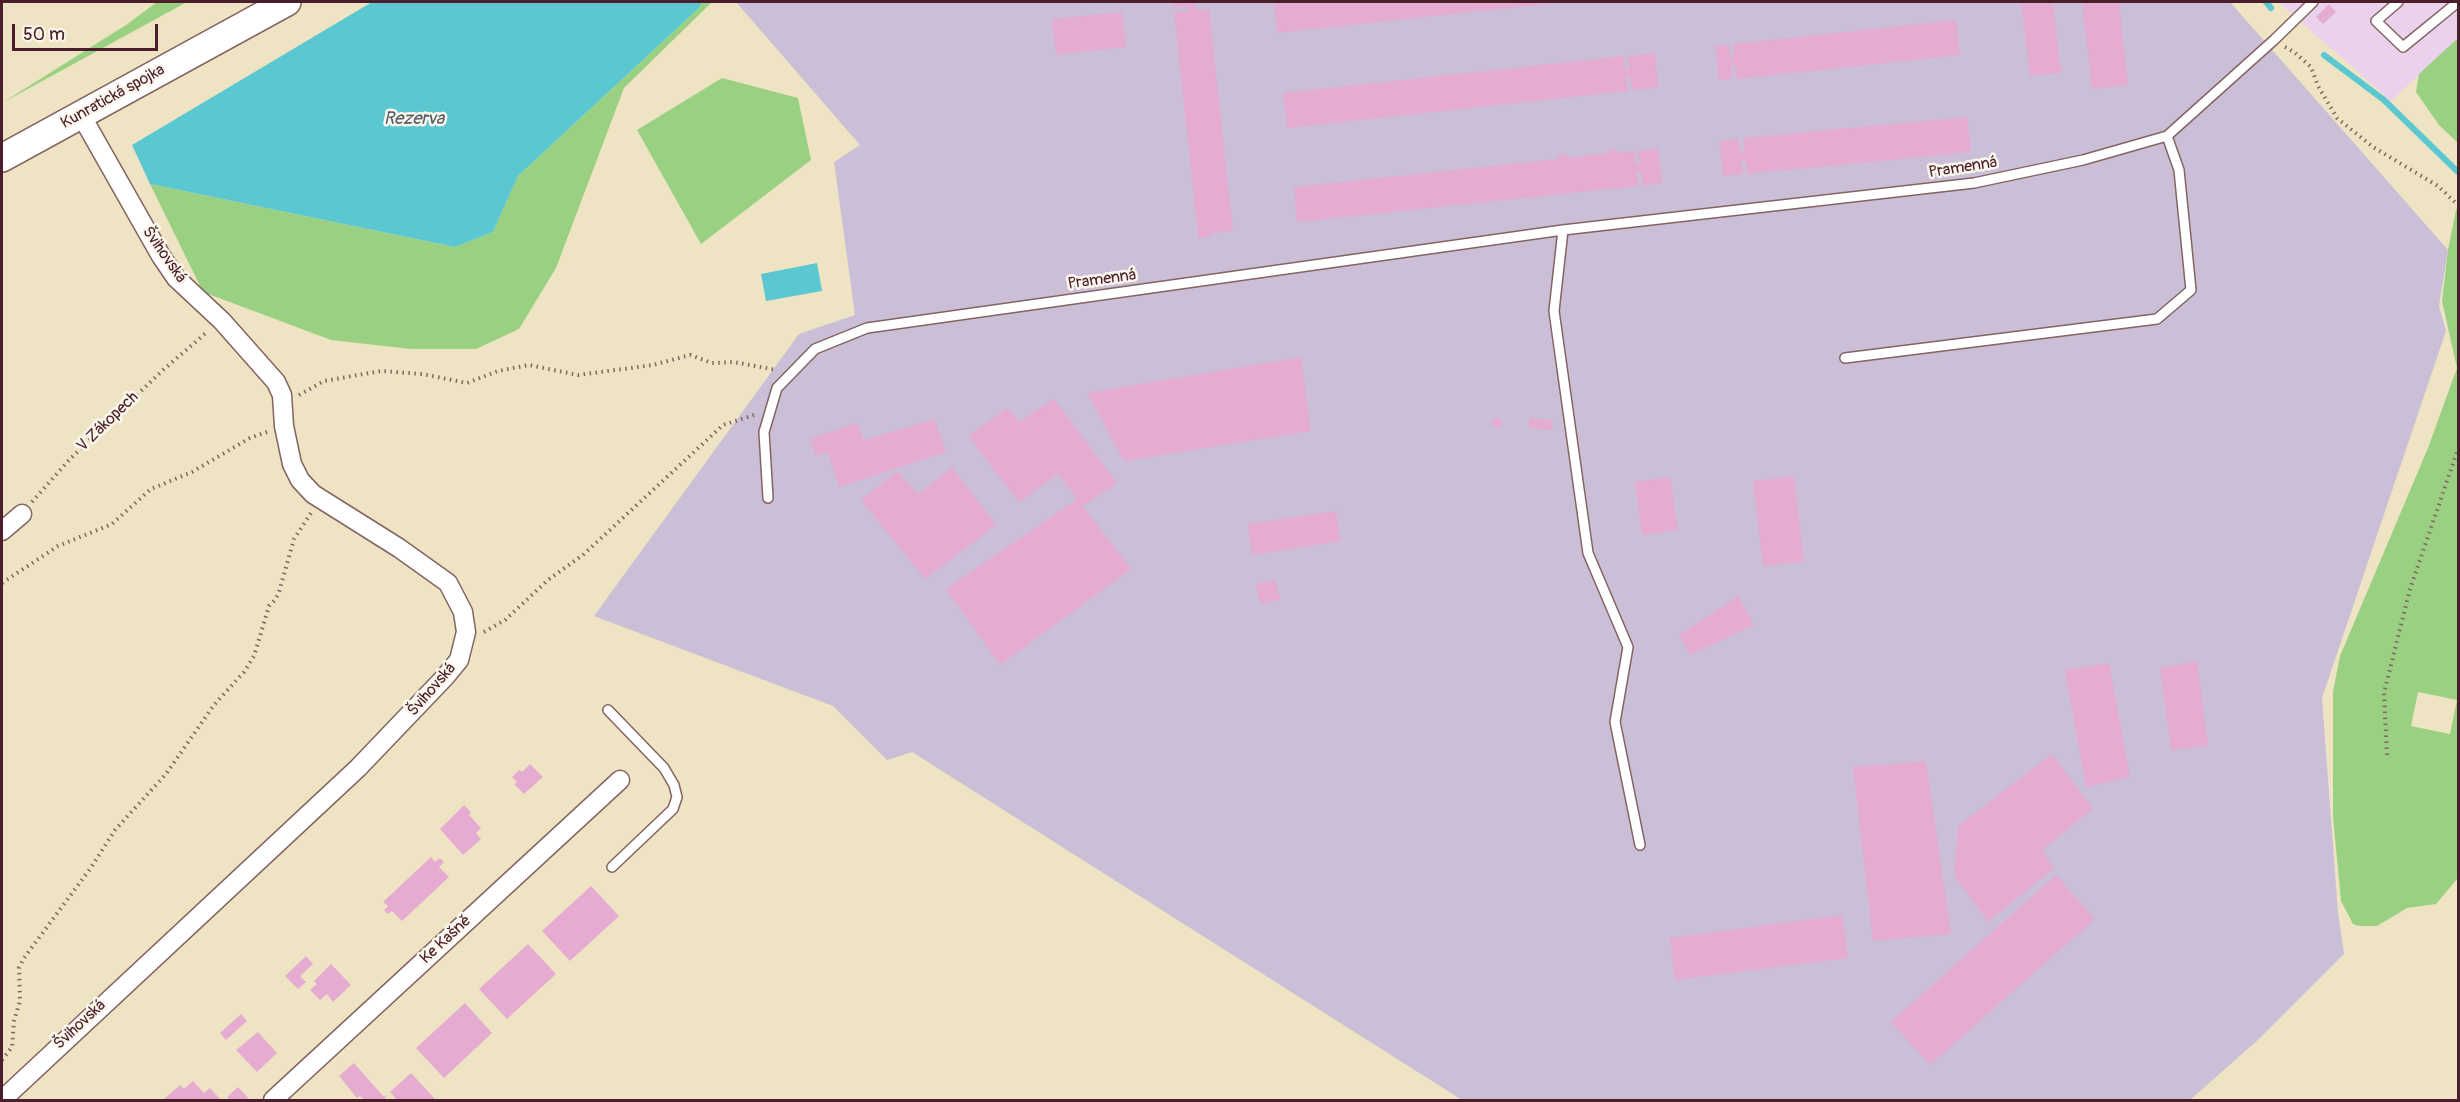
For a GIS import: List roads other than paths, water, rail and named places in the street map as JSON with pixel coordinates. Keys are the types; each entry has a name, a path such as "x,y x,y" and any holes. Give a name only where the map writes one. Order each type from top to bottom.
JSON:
{"main road":[{"name":"Kunratická spojka","path":"2,158 287,2"}],"street":[{"name":"Švihovská","path":"2,1100 358,768 422,703 459,660 464,645 466,623 458,598 448,583 399,548 322,499 300,480 292,464 284,426 282,394 276,382 222,321 176,278 161,256 81,115"},
{"path":"2,531 22,514"},
{"name":"Ke Kašně","path":"273,1101 620,780"}],"lane":[{"name":"Pramenná","path":"768,498 764,432 777,388 814,349 867,328 1563,230 1974,183 2083,160 2166,136 2274,40 2313,2"},
{"path":"2398,2 2376,21 2403,47 2458,2"},
{"path":"1845,358 2157,319 2191,290 2179,170 2166,136"},
{"path":"1563,230 1554,311 1588,553 1628,647 1615,722 1640,845"},
{"path":"608,710 664,768 674,785 677,798 673,809 612,867"}],"water":[{"name":"Rezerva","path":"372,2 702,2 699,8 518,176 493,232 455,247 150,184 132,145"},
{"path":"817,263 822,291 766,301 761,274"}],"waterway":[{"path":"2266,2 2271,8"},
{"path":"2324,55 2384,100 2458,172"}]}
